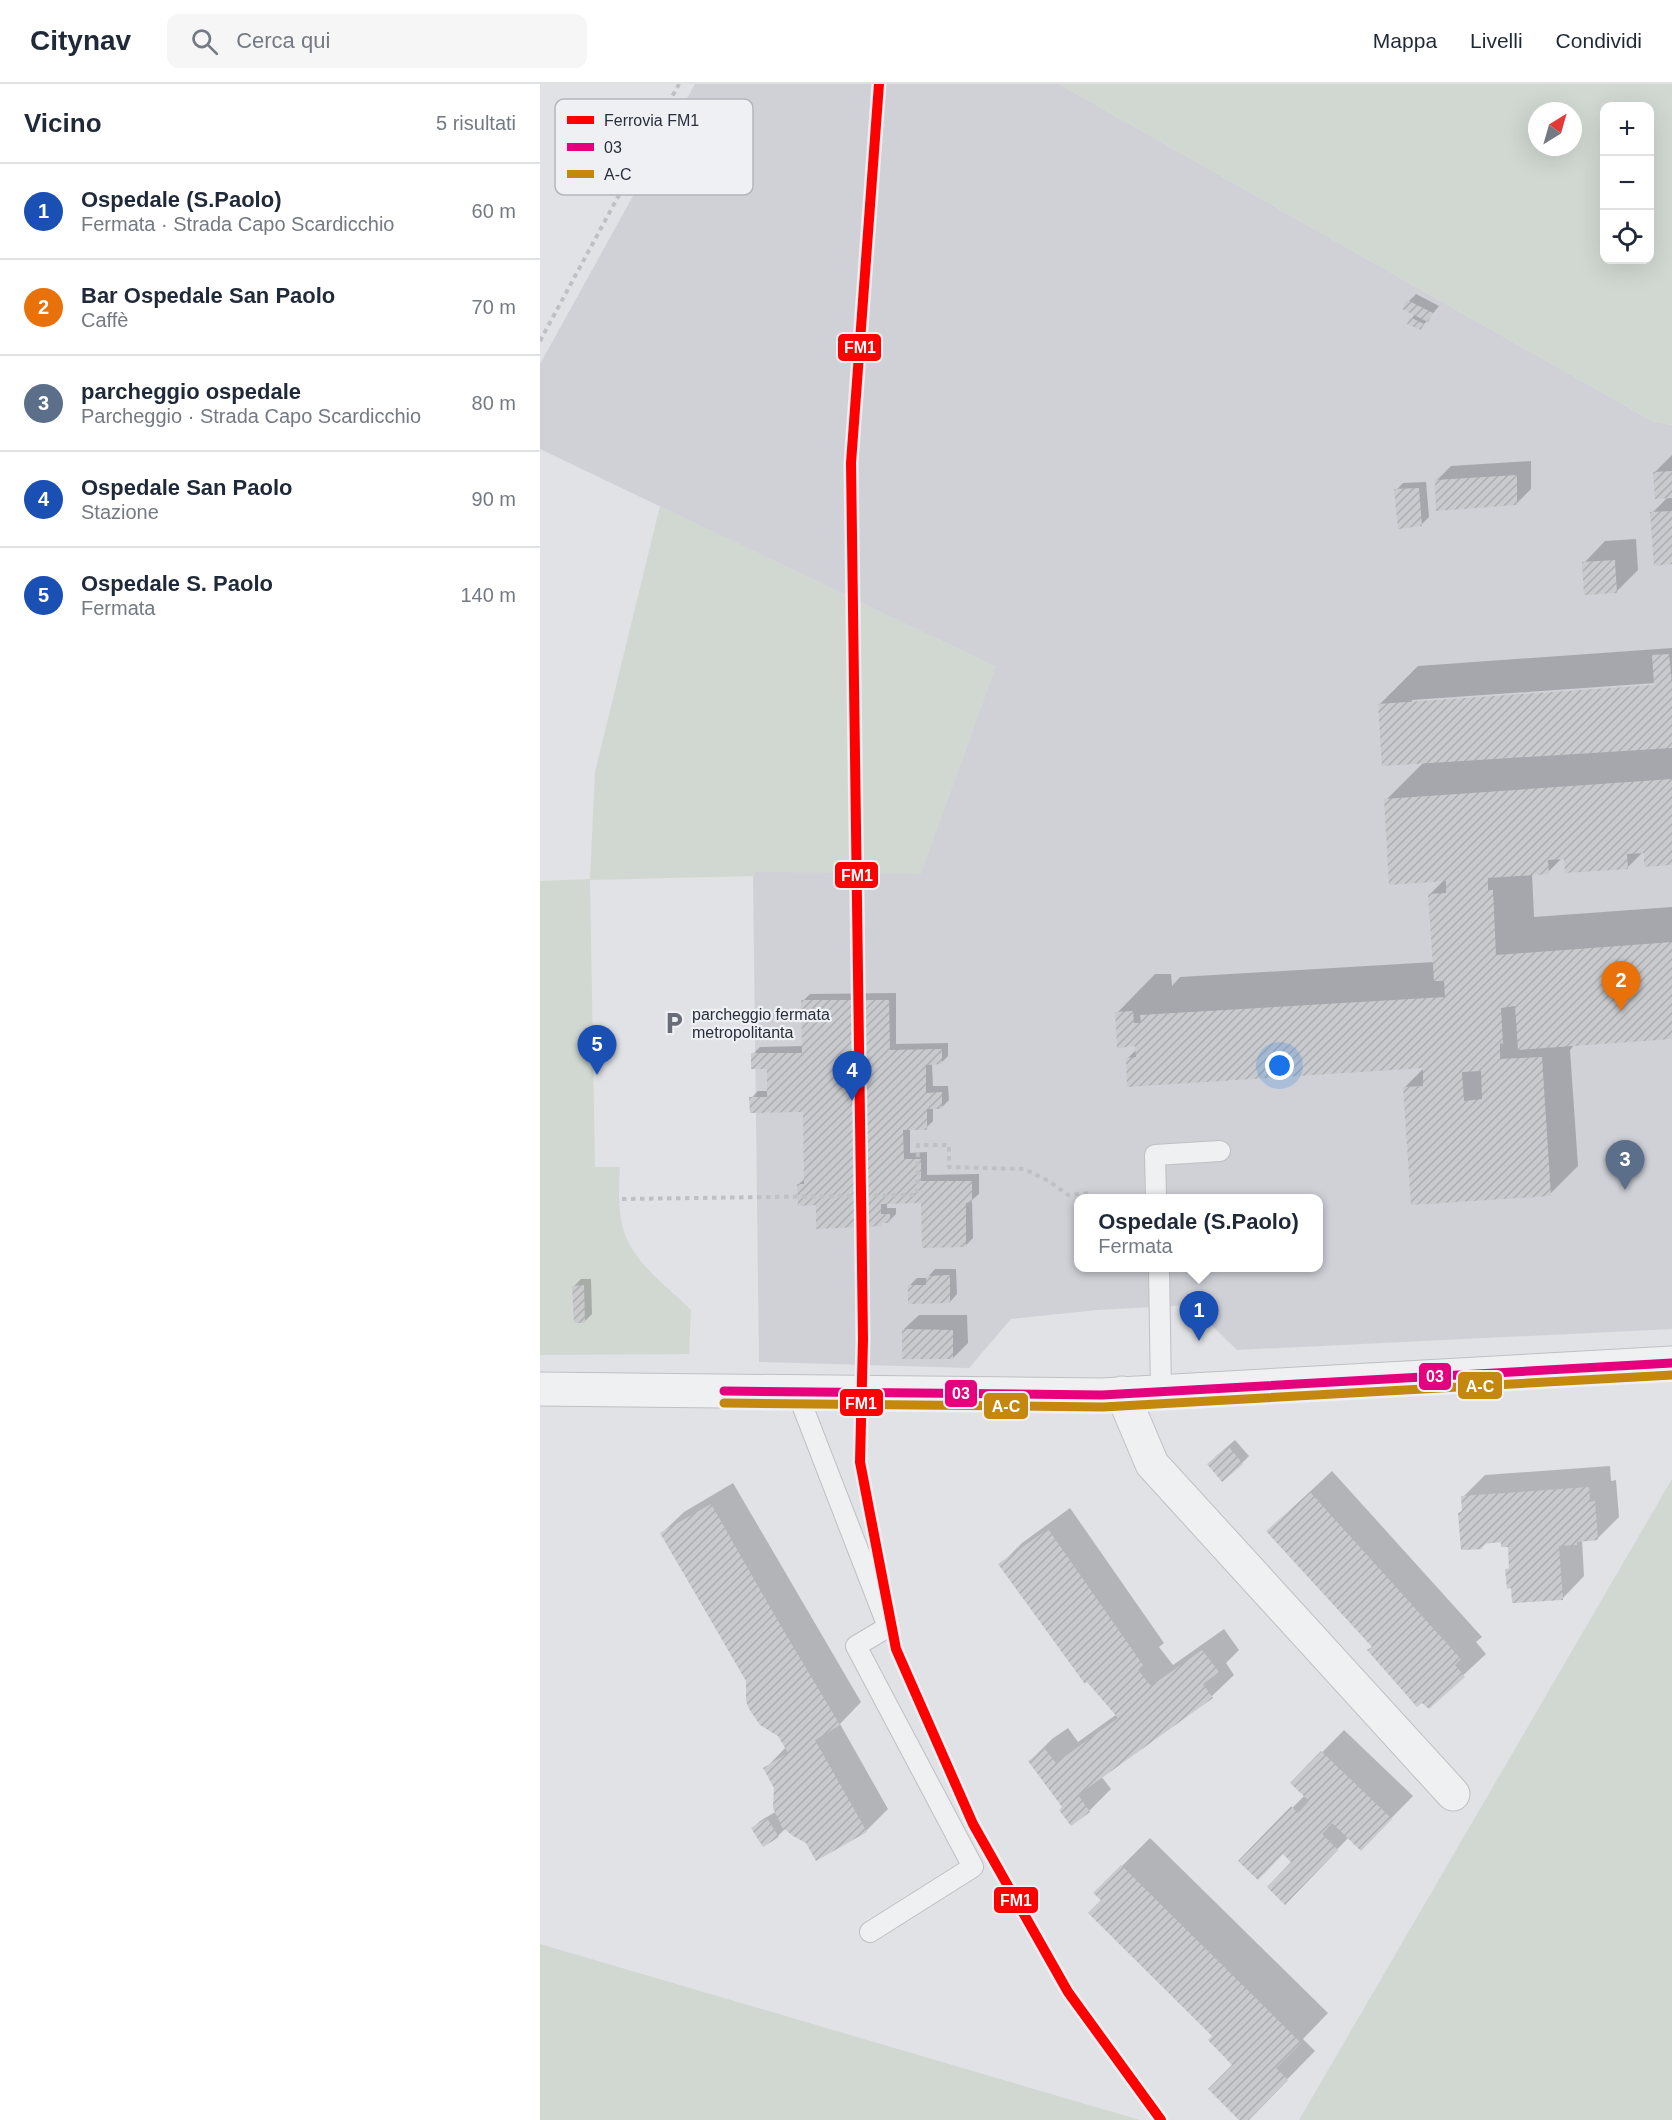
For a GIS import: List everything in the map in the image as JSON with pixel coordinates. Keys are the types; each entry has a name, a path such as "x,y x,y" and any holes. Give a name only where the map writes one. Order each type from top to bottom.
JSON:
{"street":[{"path":"540,1389 1122,1393 1672,1363"},
{"path":"1122,1393 1152,1464 1454,1794"}],"lane":[{"path":"1156,1194 1155,1155 1220,1151"},
{"path":"1159,1272 1161,1391"},
{"path":"797,1392 888,1627 856,1646 974,1867 870,1932"}],"path":[{"path":"671,99 679,84"},
{"path":"540,341 619,195"},
{"path":"622,1199 917,1195 918,1145 949,1145 949,1167 1024,1169 1049,1180 1068,1196 1074,1195"},
{"path":"1083,1194 1091,1193"}],"shaded area":[{"path":"695,84 1059,84 1652,421 1672,425 1672,1329 1237,1350 1191,1305 1097,1310 1011,1319 969,1368 759,1362 753,876 996,667 540,449 540,364 634,195 753,195 753,99 687,99"},
{"path":"1059,84 1672,84 1672,425 1652,421"},
{"path":"660,506 996,667 921,874 756,872 753,876 590,880 595,1167 620,1167 619,1206 624,1233 638,1258 691,1310 689,1354 540,1355 540,881 590,879 595,772"},
{"path":"1672,1479 1672,2120 1299,2120"},
{"path":"540,1944 1140,2120 540,2120"}],"building":[{"path":"1407,300 1433,313 1428,322 1402,309"},
{"path":"1410,317 1424,324 1421,330 1407,324"},
{"path":"1672,471 1672,498 1655,499 1653,472"},
{"path":"1517,475 1517,505 1436,511 1435,480"},
{"path":"1419,488 1422,526 1398,529 1394,489"},
{"path":"1672,511 1672,564 1654,566 1650,512"},
{"path":"1615,560 1617,593 1584,595 1582,562"},
{"path":"1669,654 1672,683 1672,748 1382,766 1378,704 1654,685 1652,655"},
{"path":"1672,779 1672,865 1644,867 1644,853 1627,854 1628,869 1565,873 1564,859 1548,860 1549,874 1488,878 1488,890 1493,890 1496,955 1672,942 1672,1039 1518,1050 1515,1006 1501,1008 1503,1044 1500,1043 1500,1059 1542,1057 1551,1196 1411,1205 1403,1087 1423,1086 1423,1068 1127,1087 1126,1058 1136,1057 1135,1046 1117,1048 1115,1012 1133,1011 1134,1023 1141,1023 1140,1015 1445,997 1444,981 1434,981 1428,894 1446,893 1446,881 1389,885 1384,799","holes":["1481,1071 1482,1099 1464,1101 1462,1072"]},
{"path":"801,1000 889,1000 890,1050 942,1049 942,1064 926,1065 926,1093 942,1092 942,1109 927,1109 927,1130 903,1130 904,1159 921,1159 921,1181 972,1181 972,1202 966,1203 966,1247 922,1248 921,1203 881,1204 881,1214 890,1214 890,1223 881,1223 881,1226 816,1229 816,1205 798,1206 797,1184 804,1184 803,1112 750,1113 749,1097 767,1097 767,1069 751,1069 751,1053 802,1053"},
{"path":"950,1275 950,1303 908,1304 908,1285 926,1285 926,1276"},
{"path":"584,1285 585,1323 574,1323 572,1286"},
{"path":"902,1329 953,1330 953,1359 902,1359"},
{"path":"1228,1446 1243,1464 1222,1482 1207,1464"},
{"path":"1589,1487 1590,1502 1595,1501 1598,1540 1559,1546 1563,1600 1512,1603 1511,1588 1507,1589 1505,1569 1509,1569 1508,1547 1501,1547 1501,1542 1482,1544 1482,1549 1461,1550 1458,1513 1462,1512 1461,1496"},
{"path":"1310,1492 1461,1659 1455,1665 1465,1677 1429,1709 1422,1703 1417,1707 1367,1650 1372,1647 1266,1531"},
{"path":"711,1504 840,1725 815,1740 867,1832 816,1861 806,1843 782,1827 773,1808 774,1788 763,1768 788,1753 778,1736 760,1725 749,1709 746,1701 746,1681 660,1533"},
{"path":"1048,1529 1143,1665 1138,1670 1151,1686 1202,1650 1219,1672 1203,1684 1213,1698 1078,1795 1090,1812 1071,1826 1059,1810 1062,1807 1028,1761 1045,1749 1056,1763 1118,1718 1087,1682 1085,1684 998,1564"},
{"path":"1321,1751 1392,1819 1361,1851 1332,1823 1322,1834 1338,1850 1285,1905 1267,1887 1291,1862 1283,1854 1258,1880 1238,1861 1291,1806 1298,1813 1309,1801 1290,1783"},
{"path":"767,1818 779,1837 763,1847 751,1828"},
{"path":"1121,1865 1301,2043 1276,2068 1288,2080 1249,2120 1239,2120 1208,2089 1232,2065 1208,2040 1212,2036 1088,1913 1101,1900 1093,1893"}],"rail line":[{"name":"FM1","path":"879,84 851,463 863,1339 860,1462 896,1649 973,1824 1068,1992 1161,2120"}],"transit line":[{"name":"03","path":"724,1391 1102,1395 1672,1363"},
{"name":"A-C","path":"724,1403 1103,1407 1672,1375"}],"place":[{"name":"Bar Ospedale San Paolo","path":"1621,1011"},
{"name":"parcheggio fermata metropolitanta","path":"674,1023"},
{"name":"Ospedale S. Paolo","path":"597,1075"},
{"name":"Ospedale San Paolo","path":"852,1101"},
{"name":"parcheggio ospedale","path":"1625,1190"},
{"name":"Ospedale (S.Paolo)","path":"1199,1341"}]}
